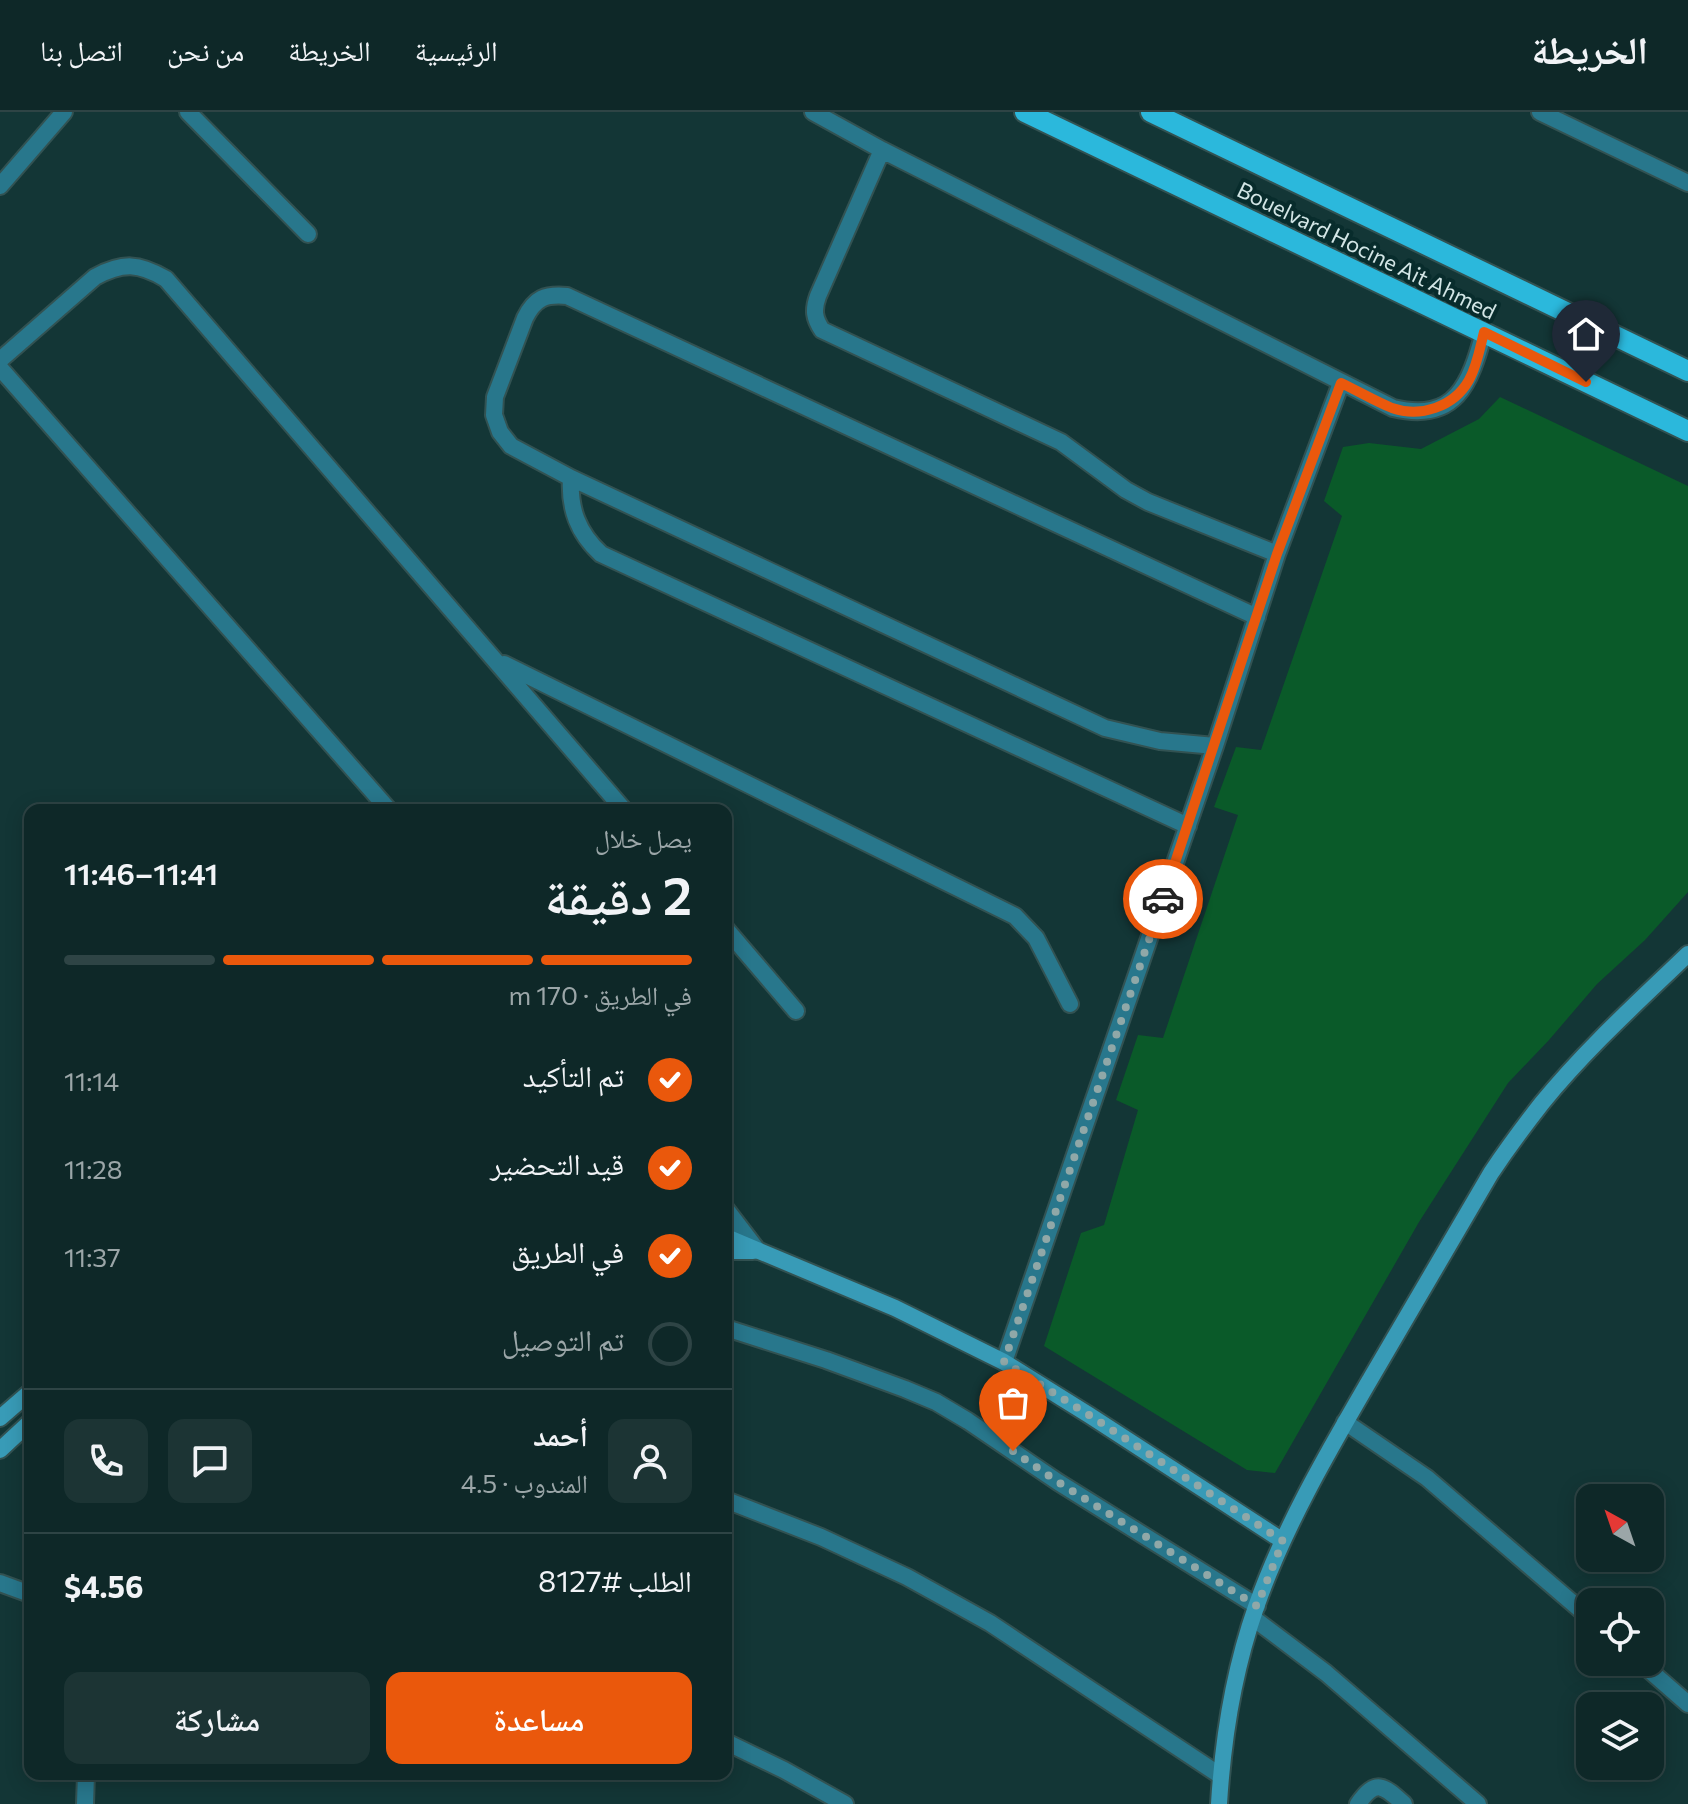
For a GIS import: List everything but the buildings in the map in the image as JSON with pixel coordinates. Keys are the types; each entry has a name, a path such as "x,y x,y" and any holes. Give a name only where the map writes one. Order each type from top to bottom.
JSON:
{"main road":[{"name":"Bouelvard Hocine Ait Ahmed","path":"1025,112 1688,431"},
{"path":"1151,112 1688,371"}],"street":[{"path":"188,112 308,234"},
{"path":"813,112 882,150 1393,408 1409,412 1427,411 1457,396 1475,366 1484,332"},
{"path":"1540,112 1688,183"},
{"path":"0,186 61,113"},
{"path":"882,150 818,296 814,308 815,320 822,330 1061,442 1126,490 1148,502 1277,554"},
{"path":"0,360 95,277 112,268 131,266 149,270 166,279 619,804"},
{"path":"1215,746 1160,741 1105,728 571,478 511,446 500,432 494,415 495,397 531,306 541,298 567,296 1257,617"},
{"path":"0,368 384,804"},
{"path":"1004,1362 1188,826 1277,554 1341,383"},
{"path":"571,478 576,521 591,545 601,554 1188,826"},
{"path":"495,660 1015,916 1036,938 1070,1004"},
{"path":"732,936 796,1011"},
{"path":"1220,1803 1228,1723 1238,1670 1255,1612 1283,1541 1345,1422 1491,1173 1516,1137 1600,1039 1688,954"},
{"path":"732,1217 758,1251"},
{"path":"732,1240 895,1308 1004,1362 1283,1541"},
{"path":"732,1251 758,1251"},
{"path":"732,1330 905,1389 936,1402 968,1421 1255,1612 1478,1804"},
{"path":"0,1418 24,1397"},
{"path":"1345,1422 1436,1485 1576,1606"},
{"path":"0,1450 24,1428"},
{"path":"732,1502 821,1537 907,1577 990,1623 1221,1776"},
{"path":"0,1583 24,1592"},
{"path":"1656,1676 1688,1704"},
{"path":"732,1745 845,1804"},
{"path":"85,1804 86,1780"},
{"path":"1358,1804 1367,1791 1375,1787 1384,1788 1404,1804"}],"green space":[{"path":"1500,397 1688,486 1688,892 1645,940 1597,984 1508,1083 1419,1222 1275,1473 1247,1470 1044,1346 1081,1233 1104,1225 1138,1110 1116,1100 1138,1035 1163,1038 1238,815 1214,807 1236,747 1261,750 1342,516 1324,501 1343,447 1369,443 1421,449 1479,419"}],"way so far":[{"path":"1013,1451 1257,1606 1283,1541 1004,1362 1163,899"}],"route":[{"path":"1163,899 1277,554 1341,383 1393,408 1409,412 1427,411 1457,396 1468,382 1484,332 1586,382"}]}
